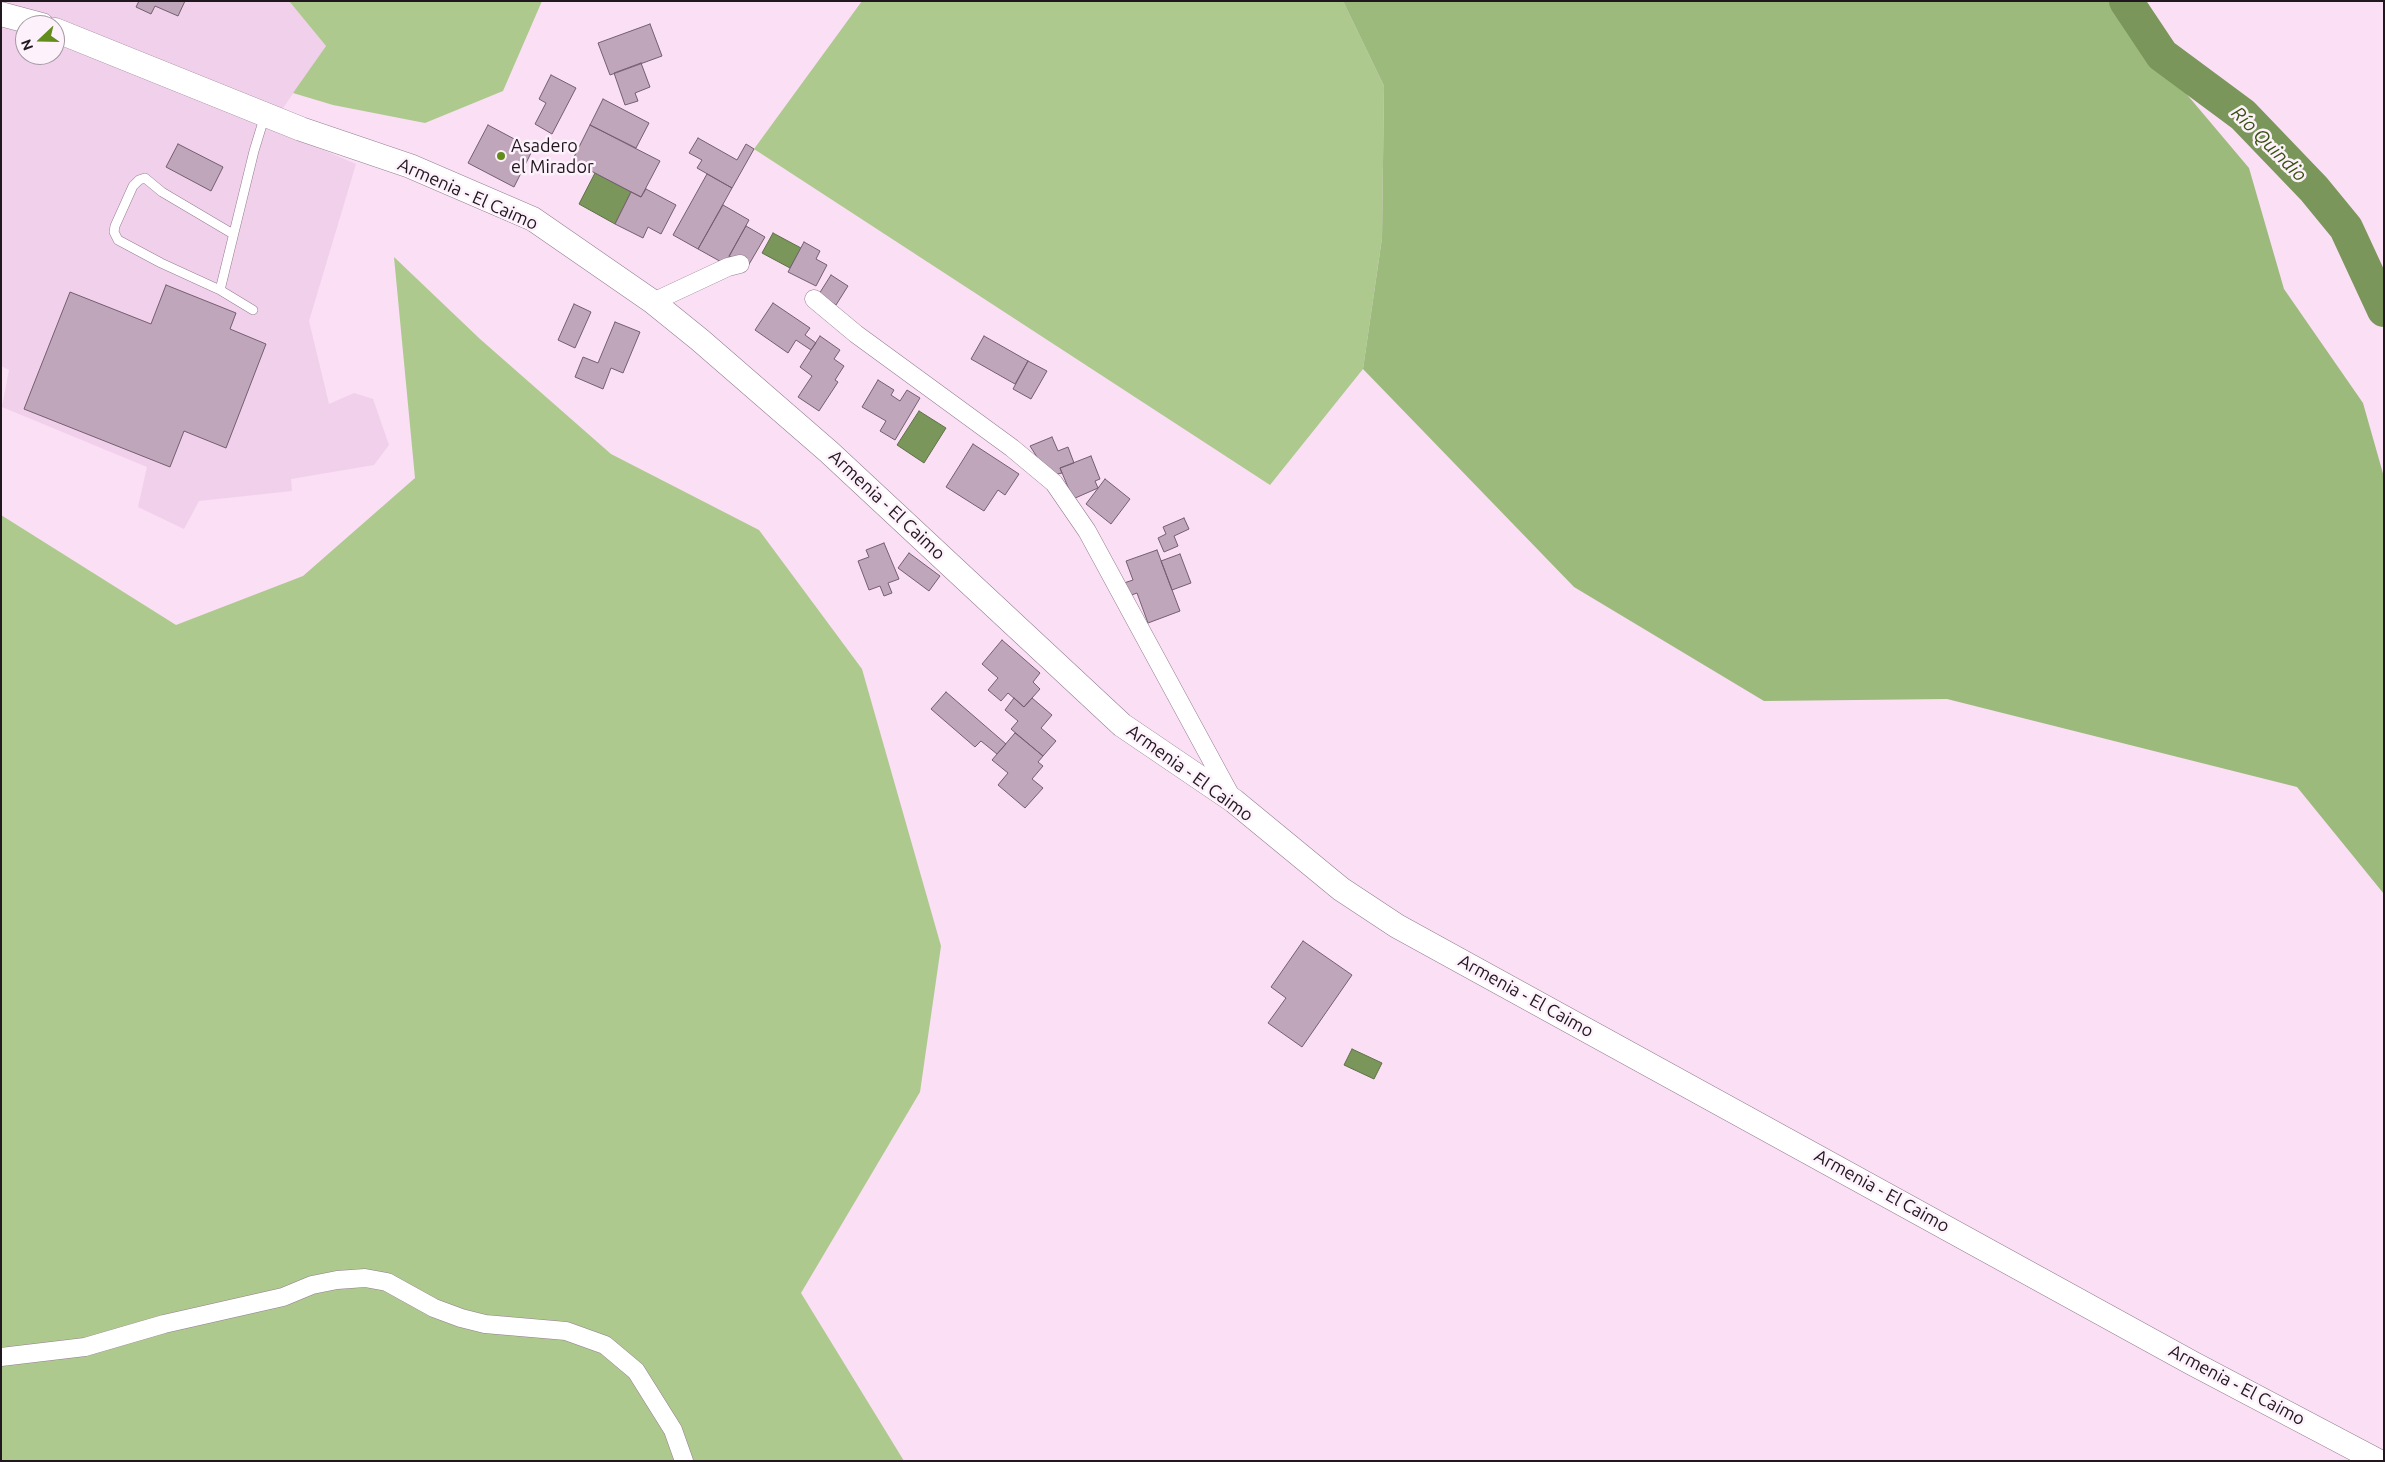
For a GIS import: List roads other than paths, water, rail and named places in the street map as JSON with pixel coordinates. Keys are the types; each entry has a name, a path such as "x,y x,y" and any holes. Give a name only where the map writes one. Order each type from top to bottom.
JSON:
{"main road":[{"path":"1,14 15,18"},
{"name":"Armenia - El Caimo","path":"65,34 301,129 410,166 533,219 653,302 829,452 1122,724 1234,801 1341,889 1396,926 2192,1363 2378,1461"}],"street":[{"path":"653,302 728,267 740,264"},
{"path":"814,299 856,334 1012,448 1054,484 1087,531 1234,801"},
{"path":"1,1357 85,1347 164,1324 283,1297 312,1285 337,1280 365,1278 387,1282 434,1308 461,1318 485,1324 566,1331 605,1346 636,1371 674,1430 684,1461"}],"lane":[{"path":"220,290 232,234 265,114"},
{"path":"232,234 162,192 145,178 139,180 133,186 114,232 118,240 161,263 220,290 253,310"}],"waterway":[{"name":"Río Quindio","path":"2126,1 2162,55 2243,115 2314,189 2346,228 2384,310"}],"place":[{"name":"Asadero el Mirador","path":"501,156"}]}
